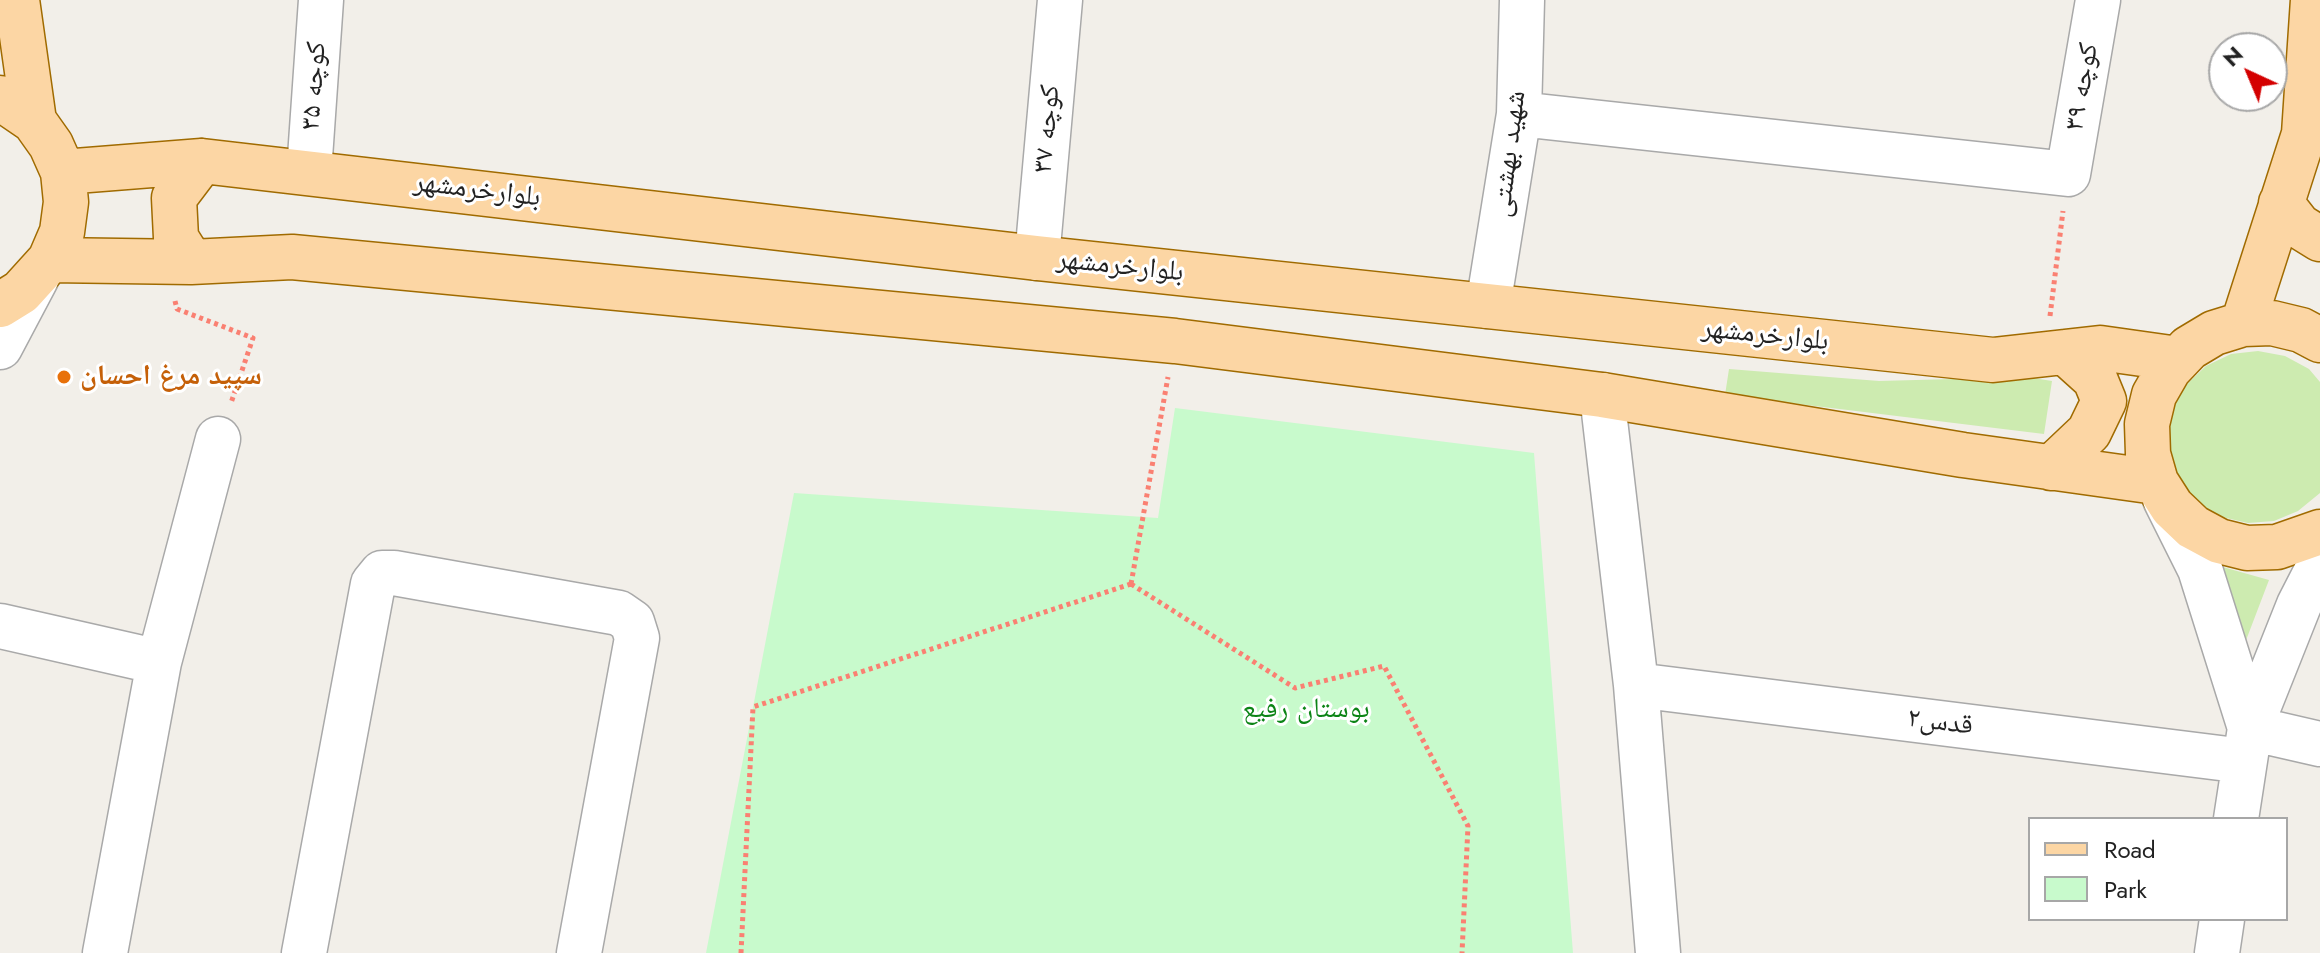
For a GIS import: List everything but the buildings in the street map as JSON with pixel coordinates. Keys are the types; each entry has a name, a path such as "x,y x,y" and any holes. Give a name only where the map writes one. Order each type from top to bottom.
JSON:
{"main road":[{"path":"0,305 44,269 64,217 63,172 51,145 17,110 17,0"},
{"path":"2243,324 2304,134 2313,0"},
{"path":"178,261 174,198 202,161"},
{"name":"بلوارخرمشهر","path":"63,172 202,161 1037,258 1993,360 2100,348 2178,359"},
{"path":"2281,203 2299,226 2320,239"},
{"path":"44,269 292,257 1175,341 1602,395 2051,468 2156,482"},
{"path":"2320,340 2301,330 2272,323 2243,324 2214,333 2178,359 2154,395 2147,424 2148,454 2156,482 2172,507 2193,527 2219,541 2247,548 2277,547 2320,532"},
{"path":"2051,468 2089,432 2104,401 2095,379 2055,353"}],"street":[{"name":"کوچه ۳۵","path":"309,172 321,0"},
{"name":"کوچه ۳۷","path":"1037,258 1060,0"},
{"name":"شهید بهشتی","path":"1488,306 1519,114 1522,0"},
{"name":"کوچه ۳۹","path":"2068,174 2098,0"},
{"path":"1519,114 2068,174"},
{"path":"0,347 44,269"},
{"path":"1602,395 1636,685 1658,953"},
{"path":"105,953 159,662 218,439"},
{"path":"2156,482 2200,569 2247,744"},
{"path":"2236,817 2247,744 2299,605 2320,564"},
{"path":"304,953 373,584 382,573 619,613 632,622 637,638 579,953"},
{"path":"0,626 159,662"},
{"name":"قدس۲","path":"1636,685 2247,744 2320,744"},
{"path":"2217,953 2222,921"}],"path":[{"path":"2055,353 2068,174"},
{"path":"178,261 177,309 253,338 218,439"},
{"path":"1131,584 1175,341"},
{"path":"741,953 753,707 1131,584"},
{"path":"1131,584 1295,688 1384,666 1468,826 1462,953"}],"green space":[{"path":"2258,351 2285,356 2309,369 2320,382 2320,493 2298,511 2274,521 2248,523 2222,517 2199,504 2182,484 2171,460 2168,434 2173,408 2186,385 2206,366 2231,354"},
{"path":"1729,369 1879,381 2027,377 2052,381 2044,434 1725,395"},
{"name":"بوستان رفیع","path":"1175,408 1534,453 1573,953 706,953 794,493 1158,518"},
{"path":"2205,562 2269,580 2232,677"}],"place":[{"name":"سپید مرغ احسان","path":"64,377"}]}
